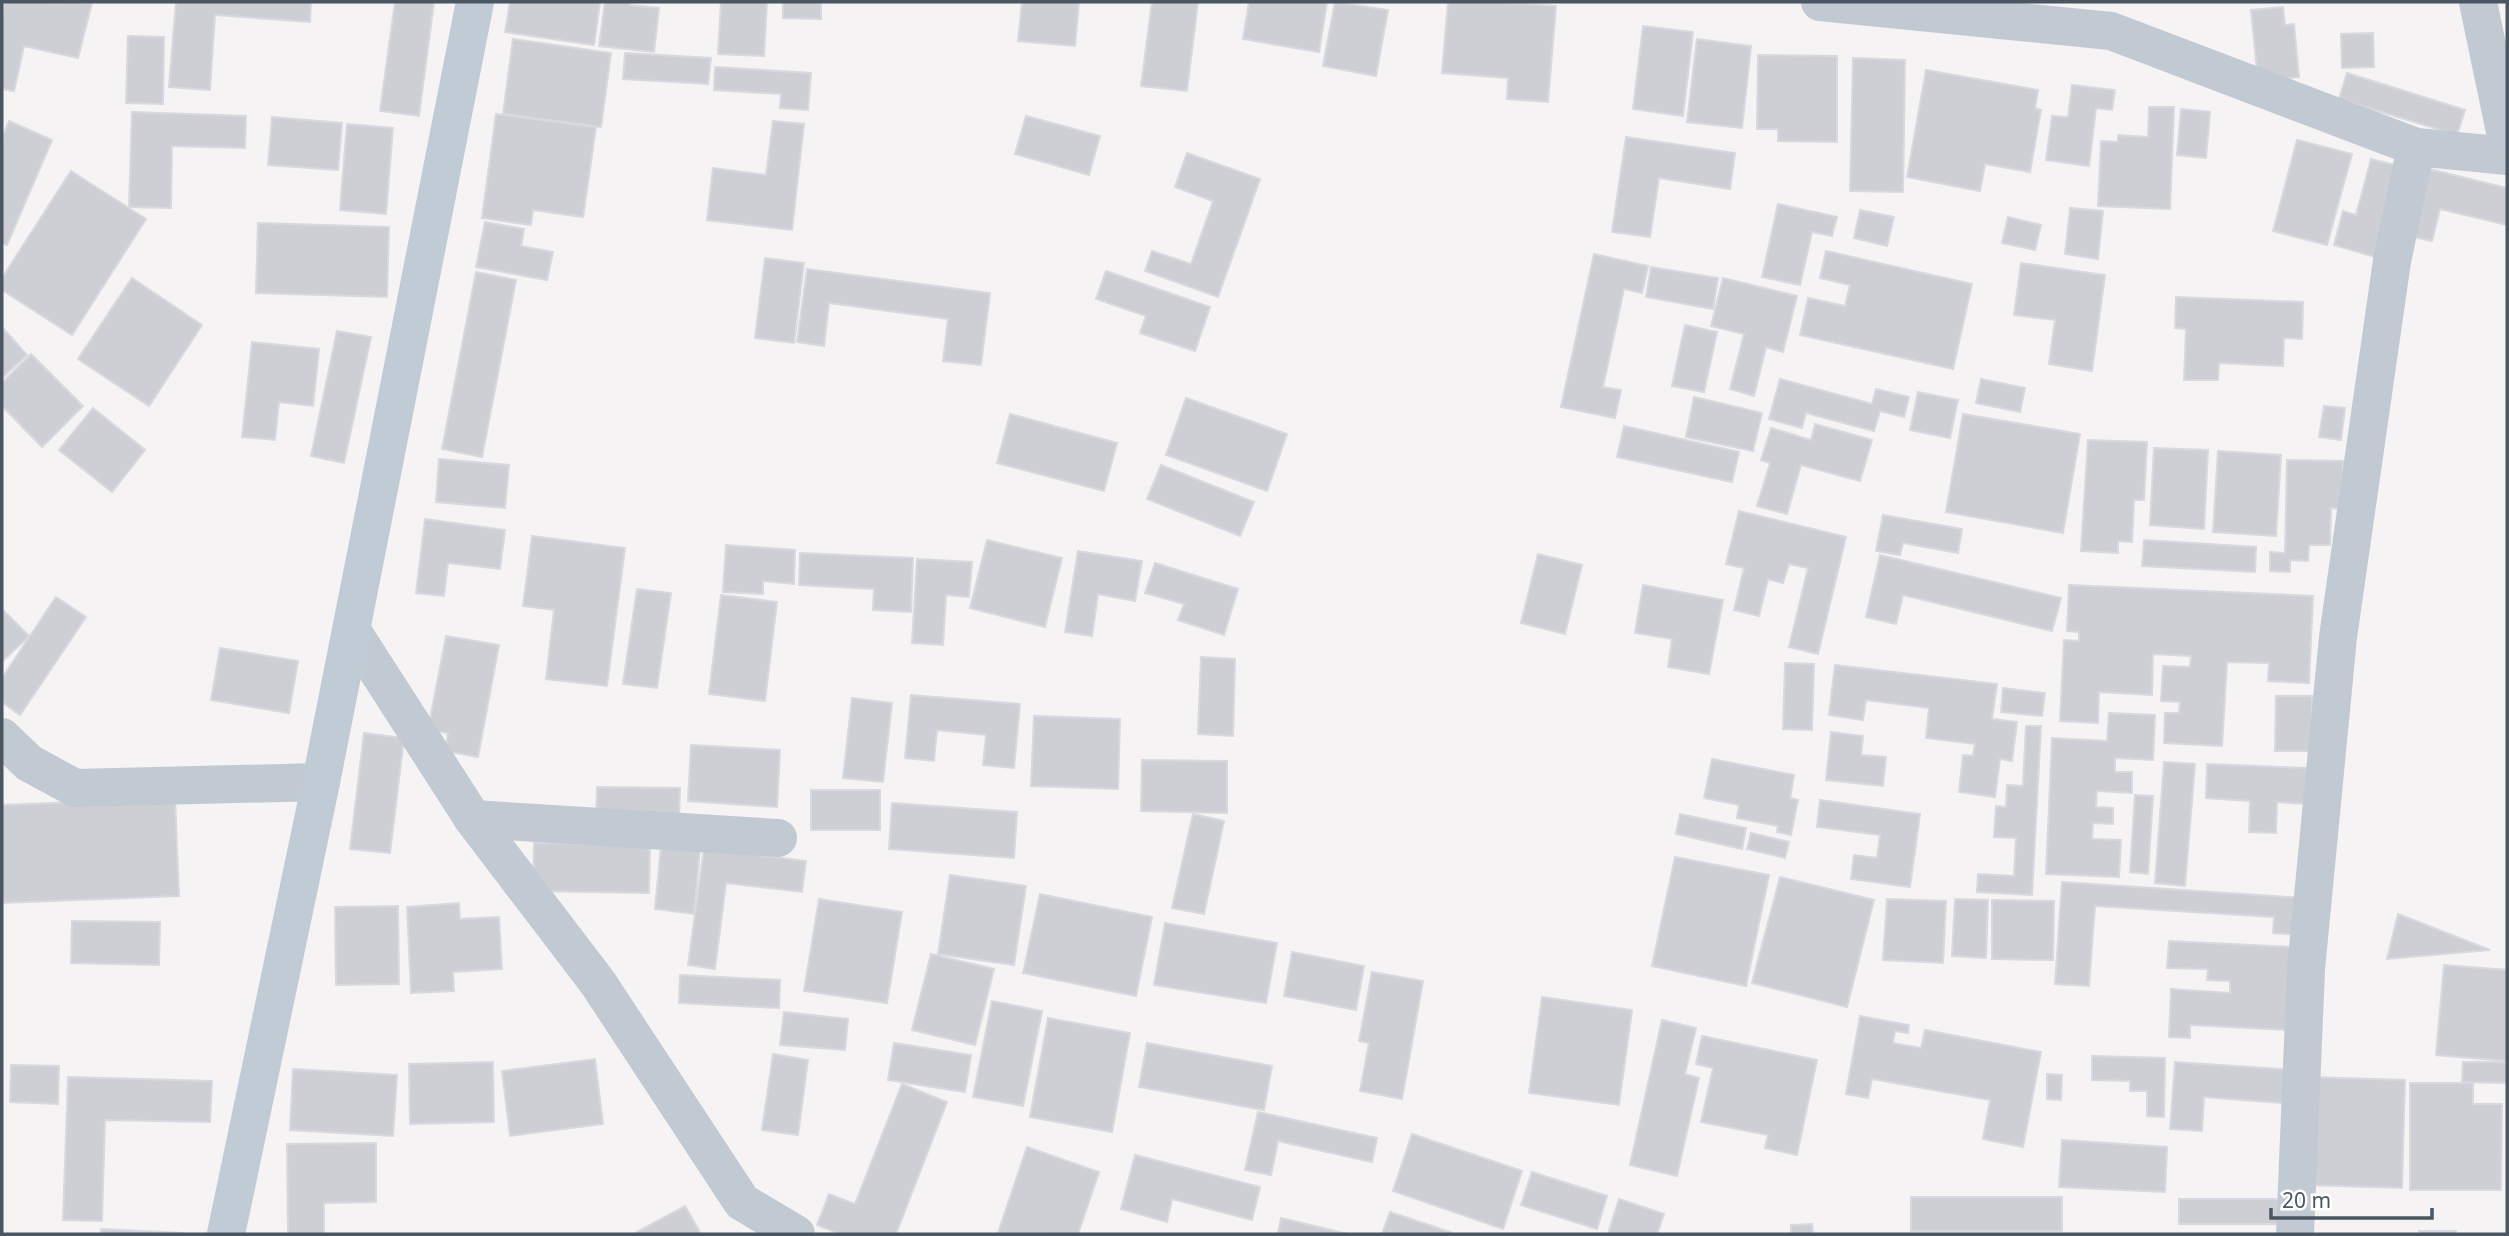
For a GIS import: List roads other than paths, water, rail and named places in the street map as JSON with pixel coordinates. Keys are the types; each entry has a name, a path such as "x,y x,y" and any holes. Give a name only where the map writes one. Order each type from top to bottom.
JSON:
{"main road":[{"path":"226,1234 352,631 475,2"}],"street":[{"path":"1821,2 2111,31 2416,147 2507,156"},
{"path":"2478,2 2507,141"},
{"path":"2295,1234 2306,969 2338,637 2392,261 2416,147"},
{"path":"352,631 473,819 598,983 742,1202 796,1234"},
{"path":"2,737 29,763 75,788 321,782"},
{"path":"473,819 778,838"}]}
